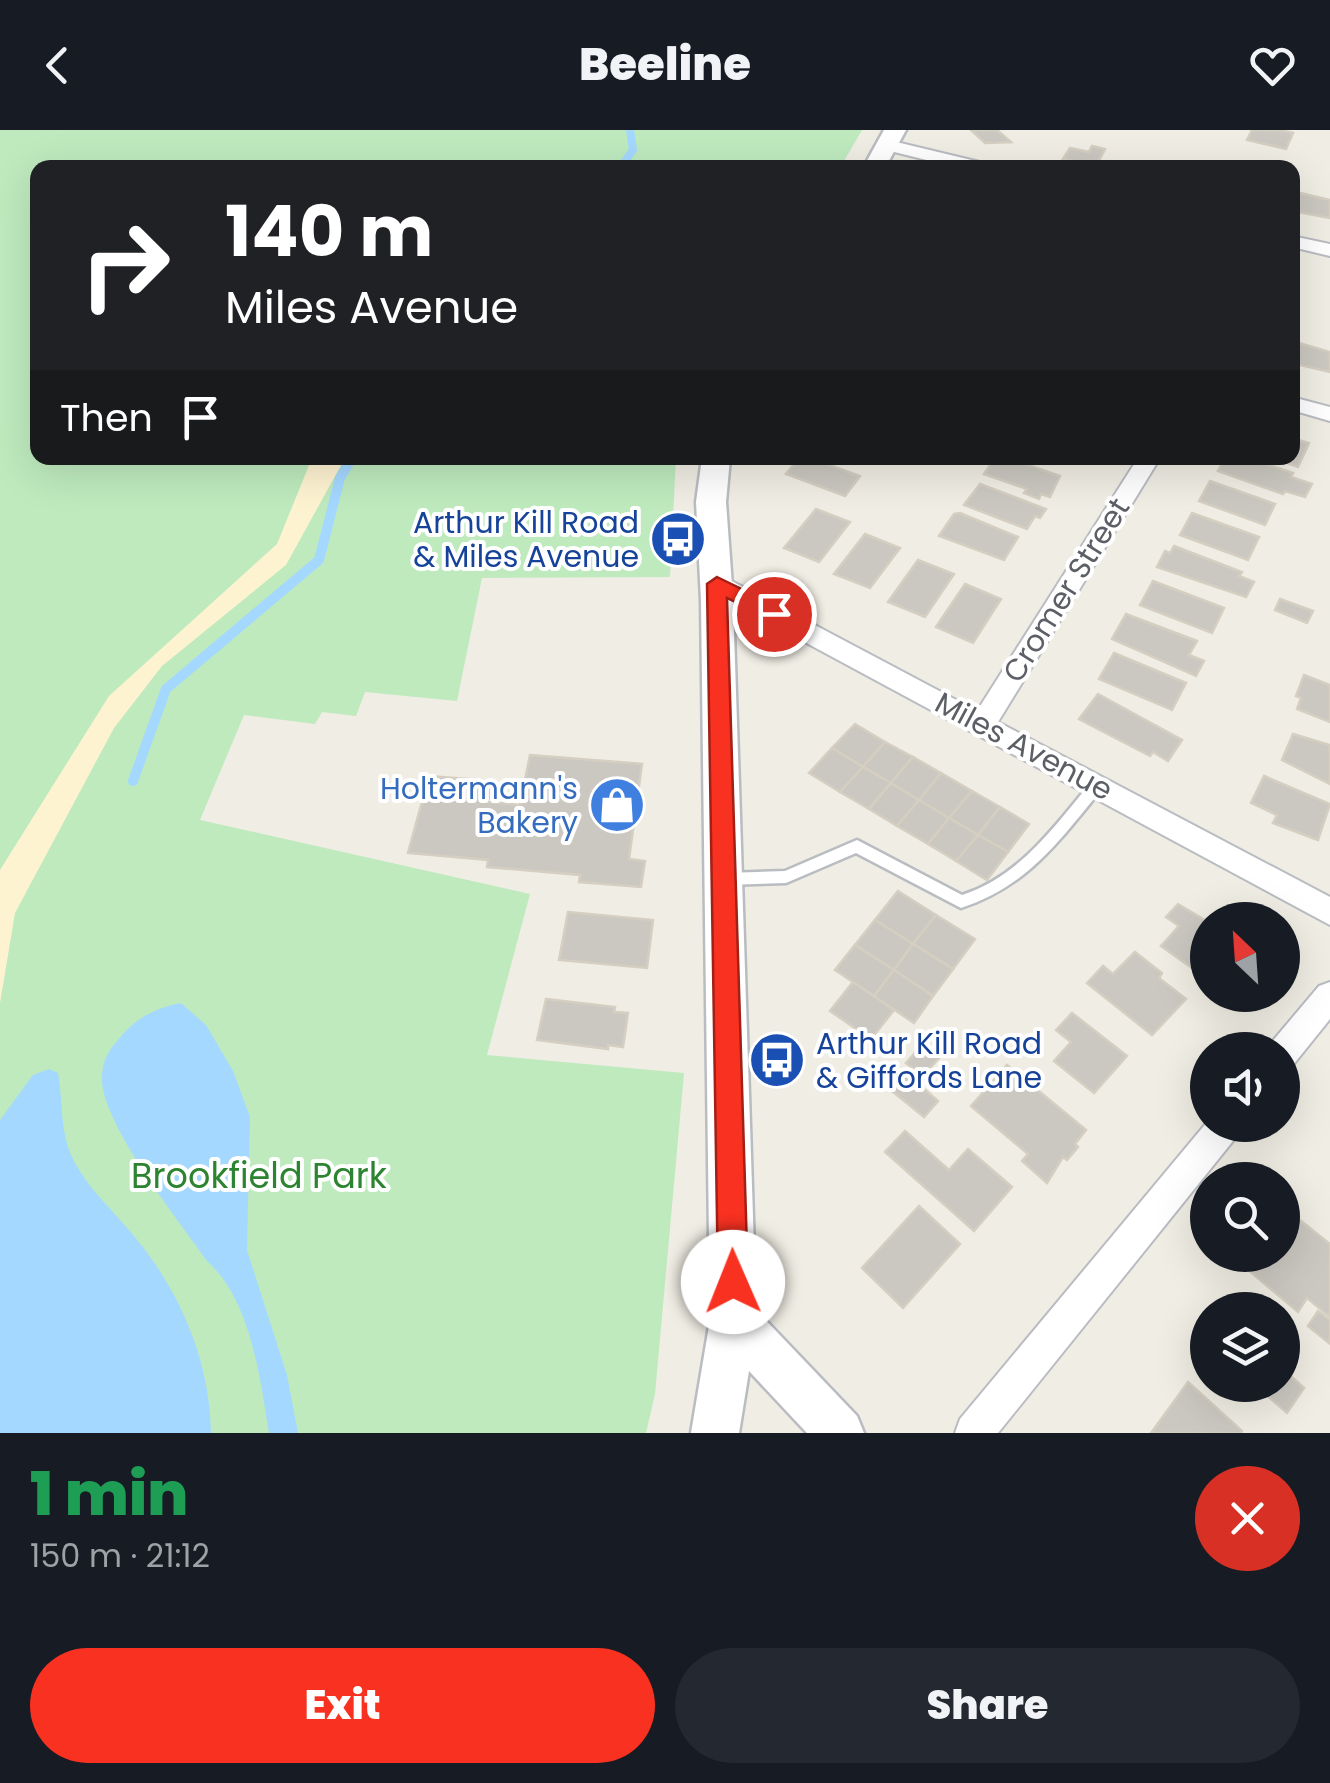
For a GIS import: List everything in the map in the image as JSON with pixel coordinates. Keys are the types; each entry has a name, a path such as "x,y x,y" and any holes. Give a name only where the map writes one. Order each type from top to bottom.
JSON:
{"street":[{"path":"879,160 892,138 958,160"},
{"path":"1300,243 1330,250"},
{"path":"1300,405 1330,414"},
{"path":"715,465 711,502 717,584 733,1320 716,1433"},
{"name":"Cromer Street","path":"983,723 1145,465"},
{"name":"Miles Avenue","path":"717,584 1330,912"},
{"path":"1300,1032 1330,996"},
{"path":"974,1433 1211,1142"},
{"path":"733,1320 840,1433"}],"lane":[{"path":"724,880 786,876 857,846 961,902 988,896 1038,856 1097,786"}],"green space":[{"name":"Brookfield Park","path":"0,130 862,130 845,160 30,160 30,465 676,465 670,577 482,578 457,701 365,692 356,716 322,712 315,724 244,715 200,820 530,894 487,1055 684,1073 655,1394 646,1433 0,1433"}],"sand":[{"path":"309,465 341,465 286,565 162,666 114,728 15,913 0,1003 0,870 109,696 277,544"}],"water":[{"path":"181,1003 206,1025 233,1071 250,1117 247,1250 287,1375 298,1433 269,1433 251,1341 234,1297 143,1170 104,1094 104,1063 128,1028 156,1010"},
{"path":"49,1069 58,1073 72,1157 92,1188 150,1257 189,1328 205,1380 211,1433 0,1433 0,1120 33,1075"}],"building":[{"path":"971,130 997,130 1011,142 985,143"},
{"path":"1252,130 1293,133 1286,149 1247,140"},
{"path":"1092,146 1105,149 1099,160 1063,159 1070,148 1089,152"},
{"path":"1300,193 1330,200 1330,218 1300,212"},
{"path":"1300,343 1330,352 1330,372 1300,365"},
{"path":"1300,440 1309,443 1300,463"},
{"path":"793,465 829,465 860,476 845,496 786,474"},
{"path":"990,465 1028,465 1060,476 1050,497 1041,494 1039,499 1024,493 1027,489 984,474"},
{"path":"1221,465 1269,465 1312,484 1305,497 1285,491 1283,494 1218,471"},
{"path":"1210,481 1275,504 1265,525 1199,501"},
{"path":"980,484 1046,509 1040,518 1035,516 1027,529 964,505"},
{"path":"816,509 850,522 819,562 784,548"},
{"path":"1192,513 1259,537 1248,560 1180,535"},
{"path":"954,514 1018,537 1004,560 939,536"},
{"path":"865,534 900,548 870,588 834,574"},
{"path":"1174,546 1242,572 1239,576 1254,582 1246,597 1157,567 1165,551 1170,553"},
{"path":"918,560 954,574 925,617 888,602"},
{"path":"1153,581 1224,608 1212,633 1140,605"},
{"path":"965,584 1001,599 973,643 936,627"},
{"path":"1280,599 1313,611 1307,623 1275,610"},
{"path":"1126,614 1197,641 1189,655 1204,661 1196,676 1112,639"},
{"path":"1114,653 1186,683 1172,710 1099,679"},
{"path":"1304,675 1330,685 1330,722 1297,709 1301,698 1296,696"},
{"path":"1098,694 1182,740 1168,761 1153,752 1150,756 1079,719"},
{"path":"855,724 885,742 863,767 832,748"},
{"path":"1293,734 1330,745 1330,784 1282,760"},
{"path":"885,742 913,757 891,783 863,767"},
{"path":"832,748 863,767 840,792 809,773"},
{"path":"530,755 642,764 629,859 645,861 641,887 579,882 580,875 487,867 488,860 408,853 429,776 493,781 488,802 520,805"},
{"path":"913,757 941,773 919,800 891,783"},
{"path":"863,767 891,783 869,809 840,792"},
{"path":"941,773 972,791 949,818 919,800"},
{"path":"1264,776 1330,804 1318,840 1273,823 1277,815 1251,803"},
{"path":"891,783 919,800 897,826 869,809"},
{"path":"972,791 1000,807 978,835 949,818"},
{"path":"919,800 949,818 928,844 897,826"},
{"path":"1000,807 1029,824 1008,852 978,835"},
{"path":"949,818 978,835 956,861 928,844"},
{"path":"978,835 1008,852 987,880 956,861"},
{"path":"898,891 936,915 913,944 875,920"},
{"path":"1178,904 1190,911 1190,967 1161,946 1179,926 1166,917"},
{"path":"568,912 653,920 647,968 559,960"},
{"path":"936,915 975,939 953,969 913,944"},
{"path":"875,920 913,944 894,970 855,945"},
{"path":"913,944 953,969 933,996 894,970"},
{"path":"855,945 894,970 874,996 835,970"},
{"path":"1135,952 1186,999 1152,1035 1087,983 1103,966 1113,974"},
{"path":"894,970 933,996 914,1023 874,996"},
{"path":"853,982 894,1010 871,1039 830,1011"},
{"path":"546,999 615,1007 614,1012 628,1013 623,1047 608,1045 608,1049 537,1040"},
{"path":"1072,1013 1127,1056 1094,1093 1054,1061 1071,1042 1056,1030"},
{"path":"922,1045 939,1058 923,1076 906,1063"},
{"path":"1007,1065 1086,1130 1075,1144 1078,1147 1067,1160 1063,1157 1047,1183 1022,1161 1028,1154 971,1106"},
{"path":"907,1074 938,1101 924,1117 892,1091"},
{"path":"905,1131 949,1170 968,1149 1012,1187 974,1231 885,1152"},
{"path":"919,1206 960,1244 903,1308 862,1268"},
{"path":"1300,1220 1330,1244 1330,1317 1307,1298 1300,1309 1300,1292 1274,1292 1251,1272 1300,1272"},
{"path":"1318,1311 1330,1320 1330,1344 1308,1326"},
{"path":"1188,1382 1190,1402 1210,1402 1242,1431 1241,1433 1151,1433"},
{"path":"1274,1402 1294,1402 1287,1413"}],"waterway":[{"path":"626,160 633,150 630,130"},
{"path":"133,781 166,689 319,560 340,478 348,465"}],"place":[{"name":"Arthur Kill Road & Miles Avenue","path":"678,539"},
{"name":"Holtermann's Bakery","path":"617,805"},
{"name":"Arthur Kill Road & Giffords Lane","path":"777,1060"}],"route":[{"path":"733,1282 717,584 774,614"}]}
